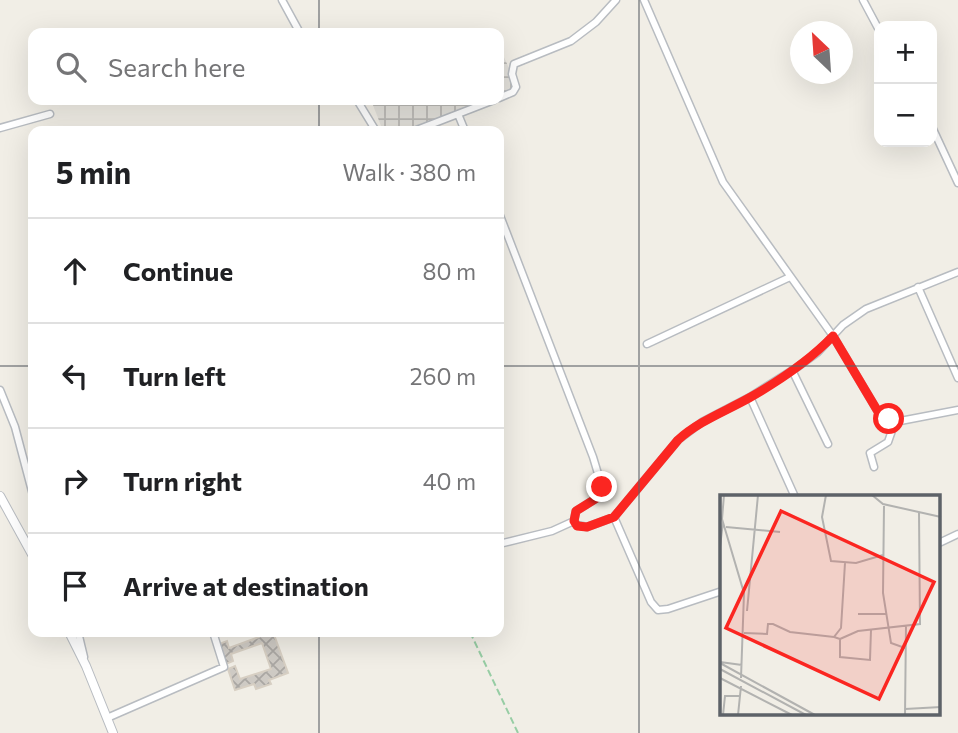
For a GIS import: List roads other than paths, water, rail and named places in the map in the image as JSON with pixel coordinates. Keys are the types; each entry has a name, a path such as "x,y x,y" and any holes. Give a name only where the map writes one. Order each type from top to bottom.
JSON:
{"street":[{"path":"282,0 297,28"},
{"path":"504,96 513,92 516,87 512,74 514,64 578,36 596,22 616,0"},
{"path":"644,0 723,182 833,336 877,410 895,422 958,410"},
{"path":"863,0 874,21"},
{"path":"360,105 373,126"},
{"path":"427,126 481,105"},
{"path":"0,128 50,114"},
{"path":"458,114 464,126"},
{"path":"937,138 958,183"},
{"path":"504,226 593,457 602,487 600,496 576,511 574,521 577,526 587,527 614,517 688,431 792,370 818,352 843,325 866,309 958,272"},
{"path":"647,344 790,277"},
{"path":"918,287 958,378"},
{"path":"792,370 828,444"},
{"path":"0,390 15,427 28,476"},
{"path":"750,397 794,495"},
{"path":"874,467 870,453 888,442 895,422"},
{"path":"0,496 28,547"},
{"path":"614,517 651,602 658,610 668,610 720,592"},
{"path":"504,543 552,531 574,521"},
{"path":"940,543 958,534"},
{"path":"72,637 113,733"},
{"path":"79,637 86,666"},
{"path":"107,718 224,667 215,637"}]}
